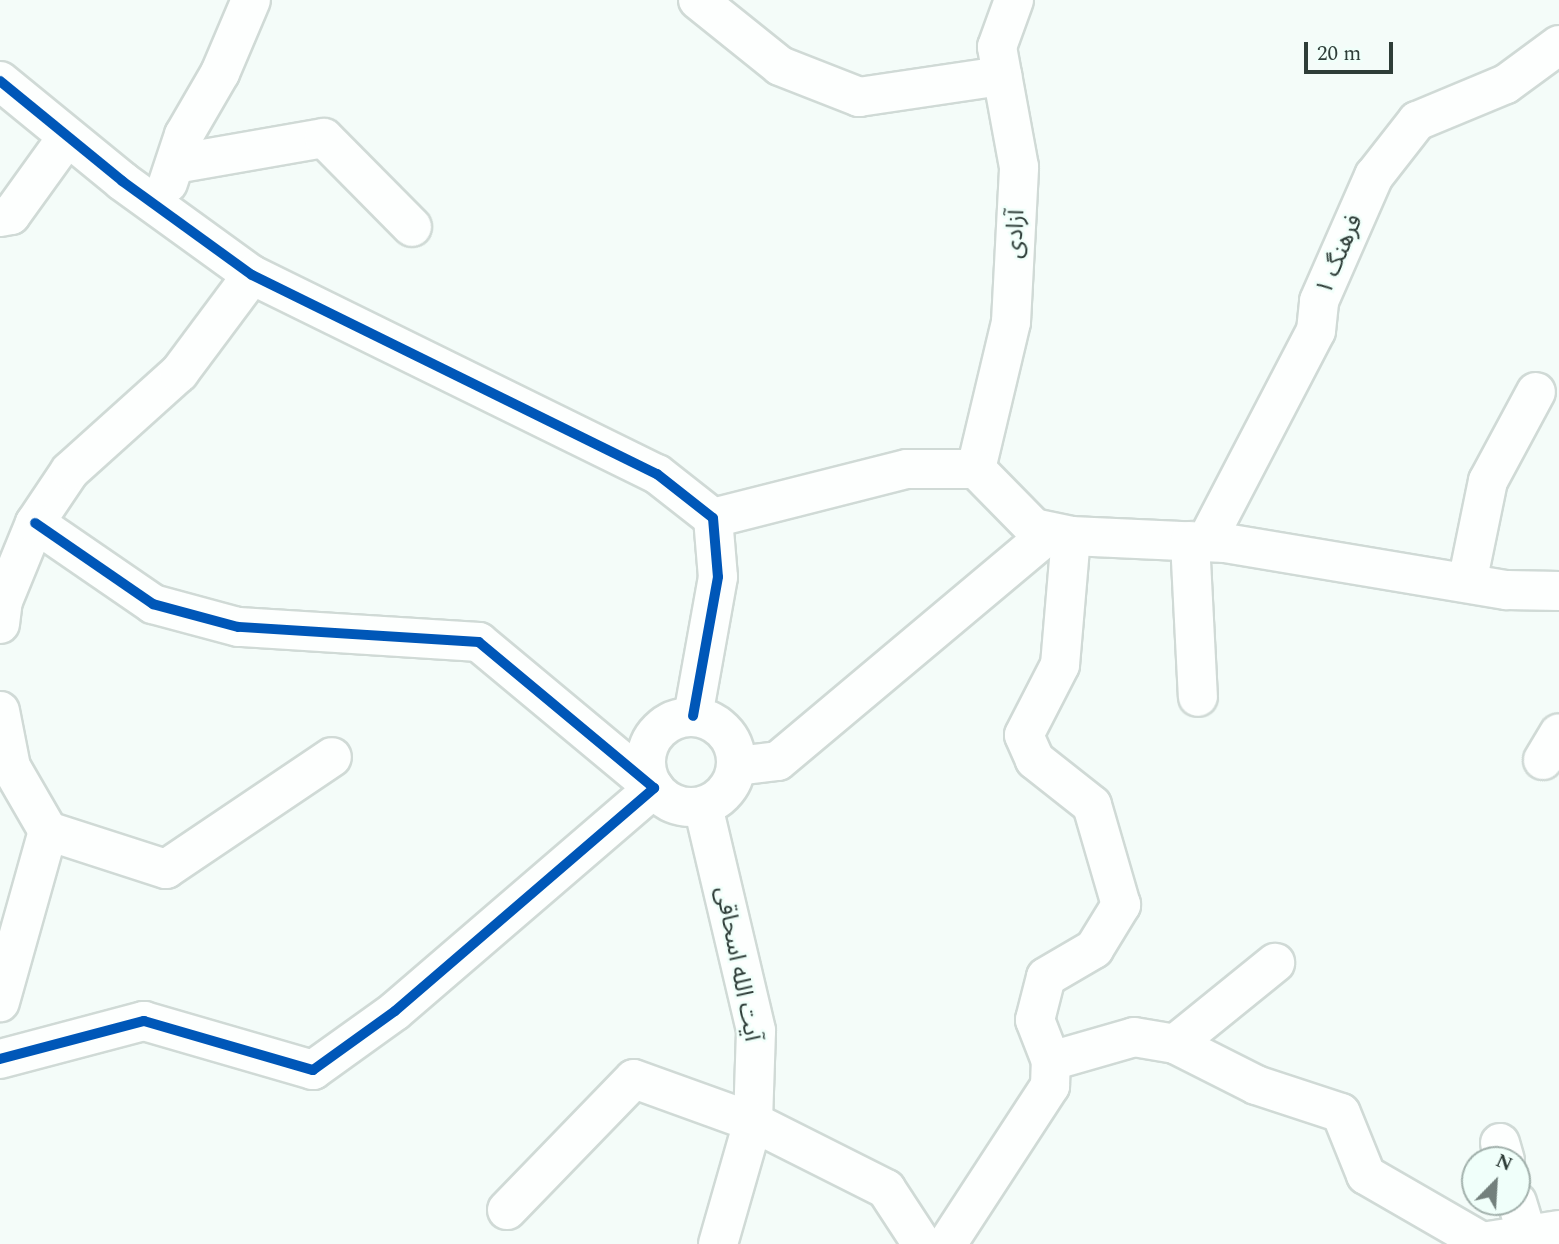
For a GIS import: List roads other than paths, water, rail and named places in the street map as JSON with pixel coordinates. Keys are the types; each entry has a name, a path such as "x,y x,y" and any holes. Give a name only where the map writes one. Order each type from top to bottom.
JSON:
{"street":[{"path":"160,209 175,164 251,0"},
{"path":"698,0 780,66 859,97 1002,76"},
{"name":"آزادی","path":"976,469 1011,322 1019,167 997,47 1014,0"},
{"name":"فرهنگ ۱","path":"1198,542 1316,331 1319,300 1374,176 1417,121 1506,84 1559,45"},
{"path":"0,81 122,181 252,275 657,474 713,518 718,577 693,716"},
{"path":"0,217 10,215 67,137"},
{"path":"175,164 324,138 412,227"},
{"path":"0,624 3,601 35,523 70,471 179,373 252,275"},
{"path":"1467,583 1488,481 1536,392"},
{"path":"713,518 906,469 976,469 1034,528 1061,534 1198,542 1467,583 1559,592"},
{"path":"35,523 153,604 238,627 479,642 654,788 685,807 704,806 720,798 732,783 737,766 734,748 725,732 693,716 673,720 652,741 646,769 654,788"},
{"path":"737,766 778,761 1061,534"},
{"path":"947,1244 1050,1086 1051,1061 1035,1020 1046,977 1094,949 1121,905 1091,805 1035,760 1024,735 1060,664 1061,534"},
{"path":"1198,542 1198,698"},
{"path":"0,711 10,767 48,831 166,869 331,757"},
{"path":"0,1059 144,1021 313,1070 395,1011 654,788"},
{"name":"آیت الله اسحاقی","path":"704,806 756,1031 754,1122 718,1244"},
{"path":"0,1002 48,831"},
{"path":"1175,1044 1275,963"},
{"path":"1051,1061 1134,1037 1175,1044 1256,1085 1341,1112 1366,1175 1482,1242 1534,1222"},
{"path":"507,1210 634,1079 754,1122 886,1189 922,1244"}]}
